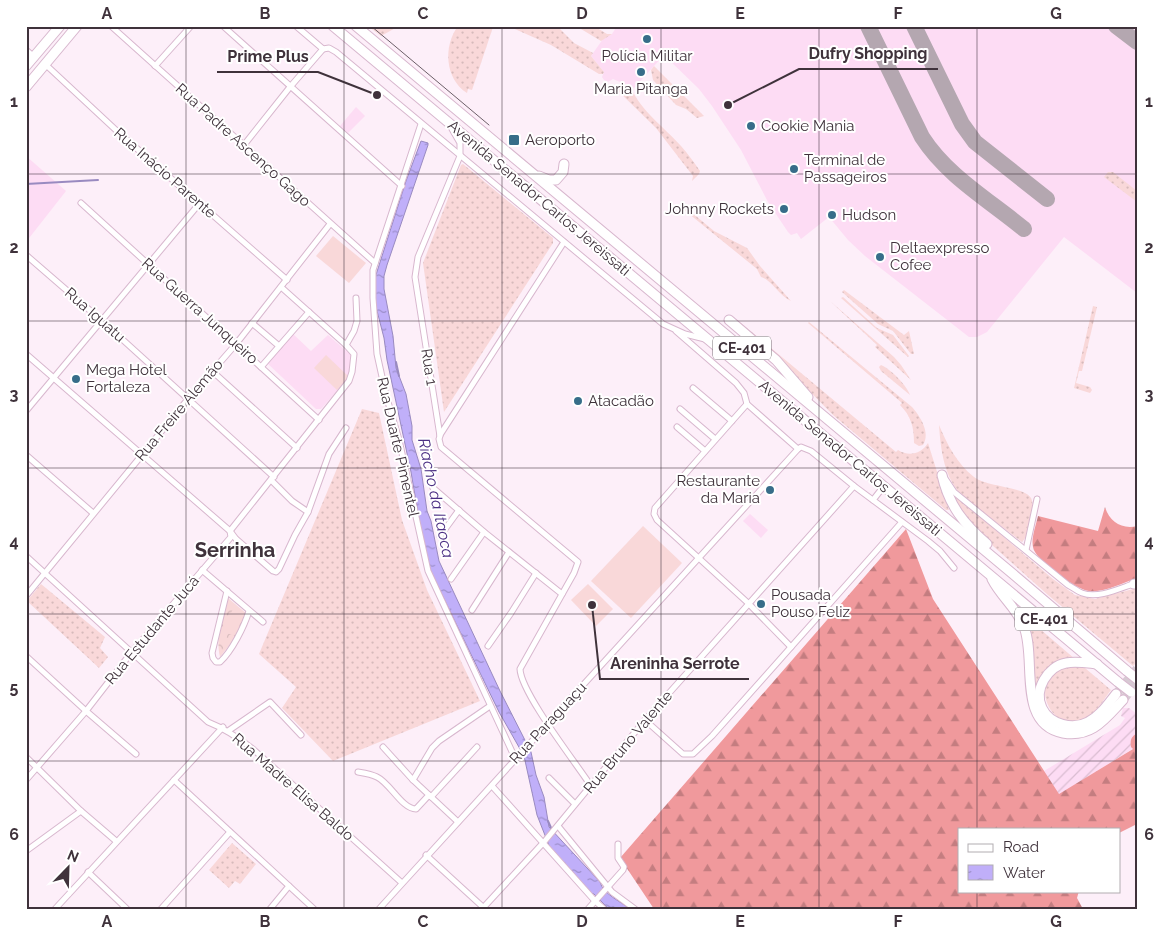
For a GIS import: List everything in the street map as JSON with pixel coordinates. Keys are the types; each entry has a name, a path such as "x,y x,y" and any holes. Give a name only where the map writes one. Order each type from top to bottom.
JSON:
{"main road":[{"path":"26,66 60,26"},
{"path":"26,87 77,26"},
{"name":"Avenida Senador Carlos Jereissati","path":"333,26 1134,695"},
{"name":"Avenida Senador Carlos Jereissati","path":"356,26 1137,679"},
{"path":"534,175 556,180 563,172 564,164"},
{"path":"729,320 776,360 824,416"},
{"path":"942,475 952,503 961,518 990,547 1013,574"},
{"path":"990,575 996,586 1012,604 1024,628 1029,646 1033,708 1039,719 1046,725 1060,732 1075,734 1085,733 1102,722 1119,697 1081,725 1070,726 1059,723 1049,718 1041,707 1040,689 1049,672 1065,663 1098,664"}],"street":[{"name":"Rua Padre Ascenço Gago","path":"111,26 374,263"},
{"path":"155,66 191,26"},
{"path":"223,26 402,186"},
{"path":"296,26 323,49"},
{"path":"244,145 323,49 329,48 664,324 708,340"},
{"path":"26,50 34,57"},
{"name":"Rua Inácio Parente","path":"45,64 118,132 287,280"},
{"path":"446,120 459,139 461,147 460,156"},
{"name":"Rua Duarte Pimentel","path":"421,124 402,186 374,263 373,298 376,354 399,440 423,557 435,591 516,757"},
{"name":"Rua 1","path":"460,156 415,268 439,439 441,447 576,559 578,564 562,594"},
{"name":"Rua Guerra Junqueiro","path":"81,203 319,420"},
{"path":"26,411 199,204"},
{"name":"Rua Freire Alemão","path":"26,596 211,370 236,344 330,224"},
{"path":"440,436 564,242"},
{"name":"Rua Iguatu","path":"26,255 188,399 272,478 276,487 308,512"},
{"path":"281,287 346,345 357,321 356,298"},
{"path":"261,367 309,312"},
{"path":"252,323 279,346"},
{"path":"672,328 736,383 744,393 747,404 798,449 801,447 811,450 854,486 940,551 954,568"},
{"name":"Rua Estudante Jucá","path":"26,780 86,710 132,652 231,537 230,531 349,381 354,354 346,345"},
{"path":"26,354 276,572 308,512 329,454 346,428"},
{"path":"211,370 297,448"},
{"path":"693,388 732,420"},
{"path":"747,404 655,508 654,514 657,520 748,603 791,647"},
{"path":"680,409 715,439"},
{"path":"677,427 705,451"},
{"name":"Rua Paraguaçu","path":"378,909 798,449"},
{"path":"26,455 93,513"},
{"path":"942,475 954,492 964,501 1068,585 1089,594 1106,593 1136,583"},
{"name":"Rua Bruno Valente","path":"483,908 557,827 645,720 854,486"},
{"path":"873,500 884,486"},
{"path":"433,488 484,532 562,594 520,669 521,678 548,723 591,786"},
{"path":"1026,550 1038,499"},
{"path":"440,536 459,510"},
{"path":"645,720 683,754 693,754 712,736 902,522"},
{"path":"451,579 484,532"},
{"path":"472,610 509,552"},
{"name":"Rua Madre Elisa Baldo","path":"26,556 208,722 222,727 254,750 402,882"},
{"path":"202,570 263,622"},
{"path":"488,646 536,573"},
{"path":"226,591 212,652 216,662 224,659 235,642 249,611"},
{"path":"26,656 136,754"},
{"path":"228,731 270,702 301,735"},
{"path":"413,780 427,756 439,741 490,706"},
{"path":"55,909 222,727"},
{"path":"383,747 413,780 458,822"},
{"path":"358,772 376,776 388,785 405,804 416,809 478,747"},
{"path":"26,757 81,811 116,841"},
{"path":"548,778 576,804"},
{"path":"174,780 314,909"},
{"path":"492,786 604,909"},
{"path":"26,851 81,811"},
{"path":"557,827 607,888 635,909"},
{"path":"161,909 230,832"},
{"path":"588,909 624,868 618,858 618,844"},
{"path":"426,856 483,908"},
{"path":"88,872 127,909"},
{"path":"270,909 289,886"}],"shaded area":[{"path":"617,26 1137,26 1137,293 1064,237 987,332 977,337 969,337 865,256 848,240 829,217 801,239 797,233 791,235 768,202 741,150 712,106 699,89 664,55 634,88 613,79 608,82 604,80 602,77 604,72 591,56 603,39 612,34"},
{"path":"356,107 365,116 348,133 340,126"},
{"path":"26,156 66,191 26,242"},
{"path":"293,334 311,351 328,335 352,356 350,376 321,409 316,409 266,362"},
{"path":"750,514 768,530 761,538 743,521"},
{"path":"1123,708 1129,708 1137,714 1137,746 1059,795 1044,771 1120,725 1125,718 1121,716"}],"green space":[{"path":"368,26 399,26 381,36"},
{"path":"458,26 495,26 493,27 472,90 468,89 467,93 454,79 449,62 448,52 450,43"},
{"path":"508,26 557,26 574,43 593,53 591,56 604,72 599,74 551,45"},
{"path":"576,26 594,26 607,34 612,34 601,41"},
{"path":"654,66 704,116 697,118 686,109 676,105 653,80 651,70"},
{"path":"621,84 631,88 641,104 693,161 700,171 692,181 693,176 656,128 613,86"},
{"path":"463,164 553,238 553,243 444,412 423,263"},
{"path":"1108,172 1113,172 1137,191 1137,202 1104,177"},
{"path":"685,207 714,231 747,248 791,301 761,277 757,269 683,209"},
{"path":"333,236 366,263 349,283 316,256"},
{"path":"844,290 904,335 909,331 914,354 911,354 893,331 878,324 842,292"},
{"path":"843,297 877,328 893,335 909,356 841,298"},
{"path":"830,301 894,357 911,380 875,347 877,345"},
{"path":"1093,306 1097,307 1082,371 1079,371 1076,383 1090,387 1092,390 1090,393 1074,388"},
{"path":"736,319 896,452 898,450 910,454 918,452 928,443 949,510 946,510 833,415 772,353 735,321"},
{"path":"809,322 912,407 925,430 926,435 923,445 919,446 914,443 911,422 907,413 900,405 902,403"},
{"path":"326,355 349,377 337,390 314,368"},
{"path":"881,365 898,378 910,395 881,371 879,367"},
{"path":"362,409 379,413 402,520 427,590 480,701 333,761 282,708 296,687 259,654"},
{"path":"939,425 953,453 962,466 974,477 988,483 1021,491 1031,498 1033,505 1031,517 1027,534 1022,542 963,497 957,489 945,464"},
{"path":"950,490 1053,579 1075,595 1095,599 1137,588 1137,662 1133,666 1048,595 983,537 960,511"},
{"path":"1105,507 1117,523 1126,527 1137,526 1137,578 1107,589 1089,591 1066,580 1040,559 1033,547 1033,536 1038,516 1098,531"},
{"path":"643,526 682,563 631,618 591,581"},
{"path":"906,529 933,599 1059,794 1133,749 1131,747 1132,737 1137,733 1137,824 1120,832 1120,828 958,828 958,892 1079,892 1077,898 1083,909 654,909 620,858"},
{"path":"41,584 105,637 100,648 108,657 99,668 27,601"},
{"path":"588,584 613,609 596,626 571,600"},
{"path":"228,598 247,614 235,638 220,657 219,634"},
{"path":"233,609 244,614 234,636 222,631"},
{"path":"1025,617 1075,659 1056,665 1046,672 1040,683 1037,703 1032,636"},
{"path":"1075,666 1085,668 1111,690 1088,717 1075,722 1063,720 1053,713 1047,702 1045,690 1049,679 1058,670"},
{"path":"232,843 256,864 240,884 235,881 229,888 209,870"}],"water":[{"path":"421,141 428,143 428,145 387,265 384,276 384,289 393,336 396,368 406,394 412,426 412,440 421,469 427,511 431,521 439,561 531,752 536,775 544,797 549,827 600,882 605,890 630,909 609,909 594,894 589,893 550,848 537,815 524,756 499,712 431,572 423,542 411,472 384,338 375,303 375,278"}],"waterway":[{"path":"26,184 98,180"},
{"name":"Riacho da Itaoca","path":"396,362 399,376"},
{"name":"Riacho da Itaoca","path":"548,821 552,830"}],"taxiway":[{"path":"868,26 922,137 932,151 956,176 1024,229"},
{"path":"914,26 962,124 975,142 1047,199"},
{"path":"1116,26 1137,42"}],"tunnel":[{"path":"1116,694 1137,669"},
{"path":"1123,700 1137,682"}],"tram line":[{"path":"371,26 489,125"}],"place":[{"name":"Polícia Militar","path":"647,39"},
{"name":"Maria Pitanga","path":"641,72"},
{"name":"Prime Plus","path":"377,95"},
{"name":"Dufry Shopping","path":"728,105"},
{"name":"Cookie Mania","path":"751,126"},
{"name":"Aeroporto","path":"514,140"},
{"name":"Terminal de Passageiros","path":"794,169"},
{"name":"Johnny Rockets","path":"784,209"},
{"name":"Hudson","path":"832,215"},
{"name":"Deltaexpresso Cofee","path":"880,257"},
{"name":"Mega Hotel Fortaleza","path":"76,379"},
{"name":"Atacadão","path":"578,401"},
{"name":"Restaurante da Maria","path":"770,490"},
{"name":"Pousada Pouso Feliz","path":"761,604"},
{"name":"Areninha Serrote","path":"592,605"}],"district":[{"name":"Serrinha","path":"235,550"}]}
